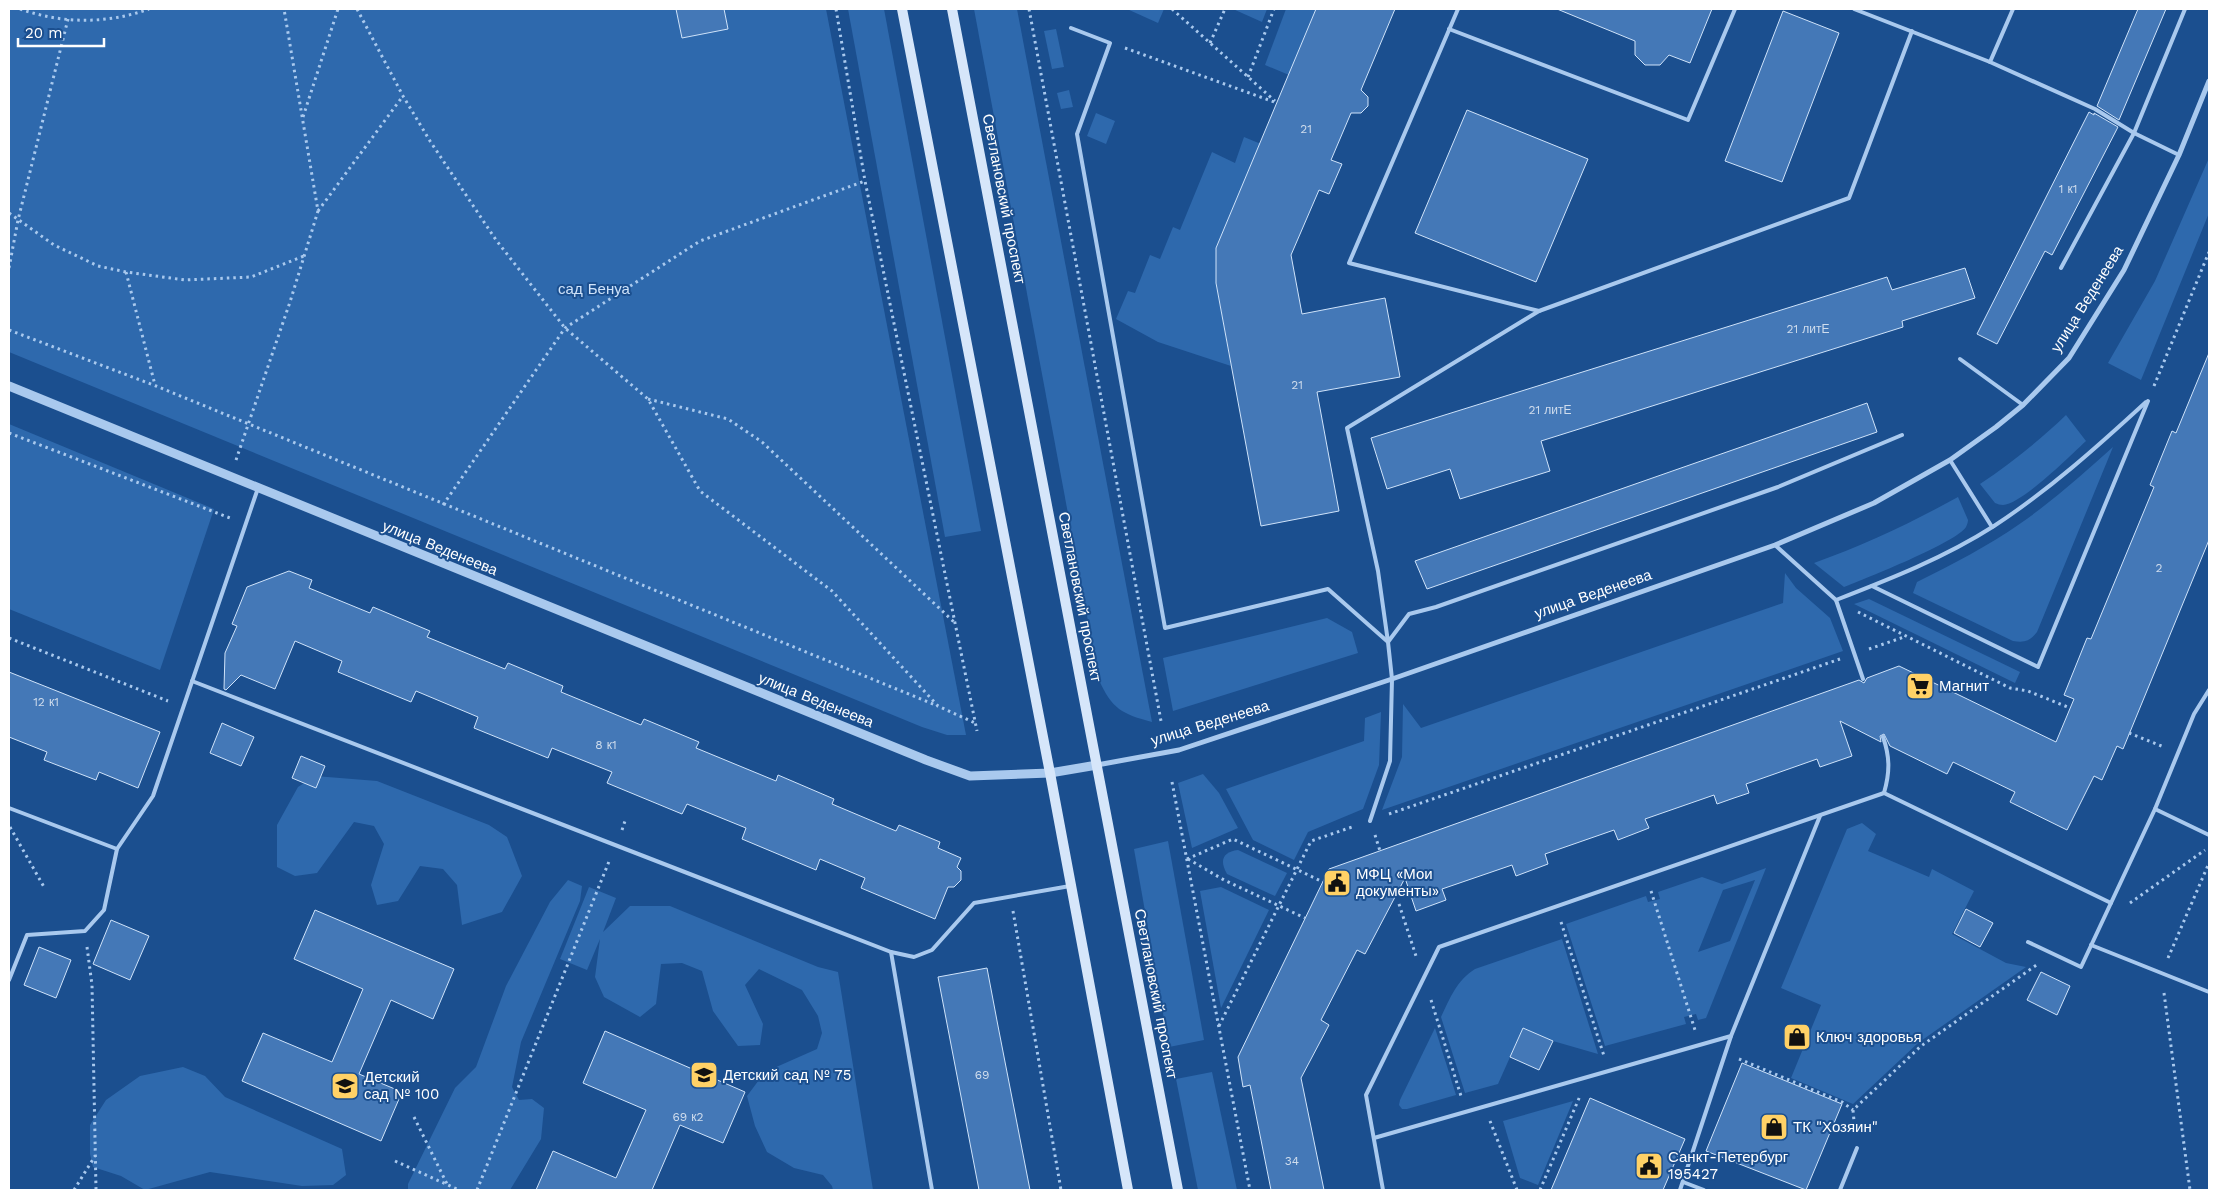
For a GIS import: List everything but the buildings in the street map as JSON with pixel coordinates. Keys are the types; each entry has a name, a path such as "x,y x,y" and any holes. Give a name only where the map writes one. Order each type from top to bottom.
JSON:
{"main road":[{"path":"902,9 1050,773 1128,1190"},
{"name":"Светлановский проспект","path":"952,9 1178,1190"}],"street":[{"name":"улица Веденеева","path":"9,386 970,776 1050,773 1179,750 1392,679 1775,545 1874,503 1950,460 2024,405 2069,358 2124,270 2179,155 2209,81"}],"lane":[{"path":"1458,9 1350,264 1539,311"},
{"path":"1449,29 1688,120 1735,9"},
{"path":"1854,9 1990,62 2095,109 2134,133 2179,155"},
{"path":"1990,62 2013,9"},
{"path":"2061,268 2134,133 2185,9"},
{"path":"1071,28 1110,43 1077,134 1165,628 1328,590 1388,642"},
{"path":"1370,821 1390,761 1392,679 1378,571 1347,428 1539,311 1849,198 1912,31"},
{"path":"1960,359 2024,405"},
{"path":"1836,600 1898,576 1946,553 1992,527 2078,465 2148,400"},
{"path":"1872,586 2038,667 2148,400"},
{"path":"1388,642 1409,614 1436,607 1778,488 1902,435"},
{"path":"1950,460 1992,527"},
{"path":"9,980 27,935 85,931 104,910 117,849 153,796 244,524 258,488"},
{"path":"1775,545 1836,600 1863,679"},
{"path":"192,681 891,952 914,957 932,950 974,903 1070,886"},
{"path":"2028,942 2081,967 2155,809 2194,714 2209,690"},
{"path":"1883,737 1889,754 1889,774 1884,794"},
{"path":"1383,1190 1366,1095 1439,947 1884,794 2111,903"},
{"path":"9,808 117,849"},
{"path":"2155,809 2209,835"},
{"path":"1680,1190 1730,1036 1820,816"},
{"path":"2091,945 2209,992"},
{"path":"891,952 932,1190"},
{"path":"1374,1138 1730,1036"},
{"path":"1840,1190 1857,1148"},
{"path":"1683,1182 1704,1190"}],"path":[{"path":"20,9 38,15 94,21 128,17 150,9"},
{"path":"284,9 318,211"},
{"path":"302,120 338,9"},
{"path":"357,9 403,96 496,240 565,328 648,399 700,491 832,591 938,706"},
{"path":"836,9 865,181 977,731"},
{"path":"1029,9 1161,721"},
{"path":"1140,54 1277,103 1172,9"},
{"path":"1210,43 1225,9"},
{"path":"1248,77 1274,9"},
{"path":"9,268 18,220 68,19"},
{"path":"230,477 318,211 403,96"},
{"path":"443,505 565,328 700,241 865,181"},
{"path":"9,213 54,245 98,266 126,272 185,280 251,277 304,255"},
{"path":"2148,400 2209,252"},
{"path":"126,272 156,386"},
{"path":"9,330 156,386 975,722"},
{"path":"648,399 728,419 762,442 954,622"},
{"path":"9,433 244,524"},
{"path":"1836,600 1904,637 2010,688 2028,691 2070,708"},
{"path":"1219,1026 1311,841 1904,637"},
{"path":"9,638 183,707"},
{"path":"2129,733 2178,753"},
{"path":"1172,782 1250,1190"},
{"path":"477,1190 626,818"},
{"path":"9,826 44,887"},
{"path":"1187,859 1233,839 1323,882"},
{"path":"2102,924 2209,847"},
{"path":"1187,859 1224,880 1305,918"},
{"path":"2190,1190 2161,973 2209,863"},
{"path":"1646,876 1699,1045"},
{"path":"1010,896 1061,1190"},
{"path":"1399,904 1466,1111"},
{"path":"1556,907 1609,1071"},
{"path":"85,931 92,985 96,1190"},
{"path":"1853,1110 1921,1046 2053,954"},
{"path":"1725,1054 1842,1102 1853,1110 1857,1148"},
{"path":"1540,1190 1588,1077"},
{"path":"1485,1106 1517,1190"},
{"path":"414,1117 448,1186"},
{"path":"74,1190 95,1156"},
{"path":"395,1161 459,1190"}],"green space":[{"name":"сад Бенуа","path":"9,9 826,9 966,735 947,735 922,727 9,352"},
{"path":"848,9 884,9 981,531 945,537"},
{"path":"974,9 1017,9 1152,722 1125,713 1119,709 1109,698 1099,680"},
{"path":"1127,9 1164,9 1158,23"},
{"path":"1233,9 1267,9 1262,22"},
{"path":"1286,9 1316,9 1289,75 1265,65"},
{"path":"1056,29 1064,67 1052,69 1044,31"},
{"path":"1069,90 1073,107 1061,109 1057,93"},
{"path":"1096,113 1115,121 1106,144 1087,136"},
{"path":"1244,137 1261,144 1216,248 1216,283 1231,366 1158,342 1116,319 1128,291 1135,293 1150,255 1160,259 1173,227 1180,230 1212,152 1235,163"},
{"path":"2209,158 2209,213 2141,380 2108,363 2155,281"},
{"path":"2066,415 2086,441 2046,478 2022,497 2003,505 1995,503 1980,484 2046,434"},
{"path":"9,424 214,509 160,670 9,609"},
{"path":"2113,447 2037,632 2032,637 2021,642 2013,641 1913,593 1917,582 1983,547 2033,514"},
{"path":"1958,497 1968,520 1966,527 1946,542 1910,560 1844,587 1814,563 1887,533"},
{"path":"1785,573 1796,588 1830,618 1843,651 1382,810 1402,757 1403,704 1421,728 1783,603"},
{"path":"1869,599 2020,672 2015,683 1854,604"},
{"path":"1327,618 1352,632 1358,653 1173,711 1163,658"},
{"path":"1381,712 1379,765 1363,809 1308,832 1294,860 1253,840 1226,789 1364,741 1365,718"},
{"path":"1203,774 1219,793 1238,828 1192,848 1178,783"},
{"path":"315,776 377,781 489,825 507,837 522,876 502,912 462,925 457,885 443,869 420,866 398,901 377,905 371,885 384,844 374,826 354,822 317,873 295,876 277,867 277,825 298,787"},
{"path":"1862,823 1876,834 1868,851 1929,877 1932,869 1974,891 1952,934 2006,963 2026,967 1918,1043 1853,1104 1791,1078 1821,1005 1781,988 1847,829"},
{"path":"1168,841 1204,1040 1169,1047 1134,849"},
{"path":"1238,850 1287,873 1275,896 1227,874 1223,865 1224,858 1229,853"},
{"path":"1766,868 1706,1018 1698,1020 1696,1014 1684,1017 1686,1024 1605,1046 1566,924 1646,896 1648,902 1660,899 1658,892 1702,877 1722,884","holes":["1755,880 1730,941 1698,952 1723,890"]},
{"path":"568,880 582,886 580,901 521,1042 512,1087 519,1100 532,1099 544,1108 541,1139 510,1190 408,1190 408,1184 455,1088 476,1067 506,986 550,902"},
{"path":"589,887 616,898 603,932 630,906 670,906 818,967 838,972 873,1190 833,1190 823,1175 794,1168 767,1152 755,1126 747,1096 765,1072 817,1049 822,1033 818,1016 802,990 759,969 745,985 763,1024 760,1045 738,1046 713,1011 702,971 682,963 661,964 656,1004 640,1017 604,997 595,977 600,939 587,970 560,959"},
{"path":"1221,887 1269,910 1221,1008 1200,891"},
{"path":"1562,939 1598,1054 1553,1041 1523,1028 1498,1084 1465,1093 1441,1017 1455,990 1463,978 1475,969"},
{"path":"1435,1028 1456,1095 1402,1109 1399,1105 1400,1100"},
{"path":"183,1067 205,1076 225,1097 342,1149 346,1175 333,1185 302,1186 210,1172 145,1190 121,1176 93,1167 90,1154 90,1125 106,1100 140,1076"},
{"path":"1212,1072 1237,1190 1198,1190 1176,1079"},
{"path":"1573,1101 1538,1185 1520,1178 1503,1121"}],"place":[{"name":"Магнит","path":"1920,686"},
{"name":"МФЦ «Мои документы»","path":"1337,883"},
{"name":"Ключ здоровья","path":"1797,1037"},
{"name":"Детский сад № 75","path":"704,1075"},
{"name":"Детский сад № 100","path":"345,1086"},
{"name":"ТК \"Хозяин\"","path":"1774,1127"},
{"name":"Санкт-Петербург 195427","path":"1649,1166"}]}
